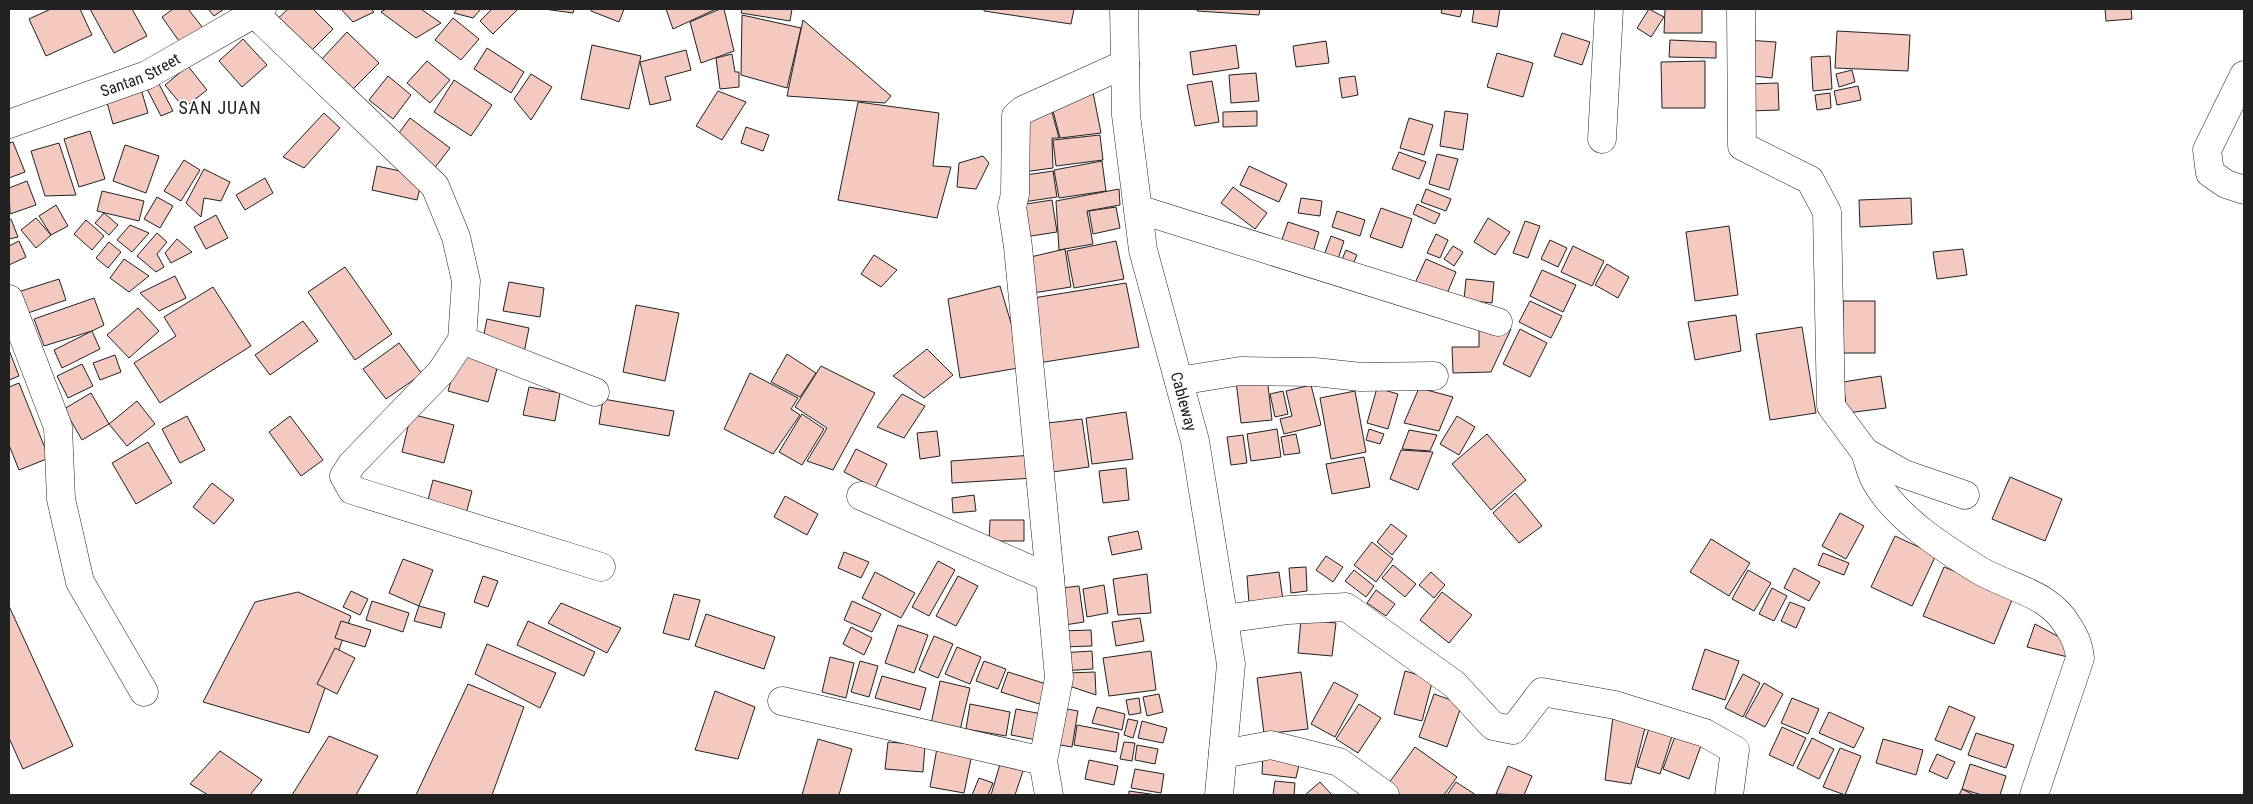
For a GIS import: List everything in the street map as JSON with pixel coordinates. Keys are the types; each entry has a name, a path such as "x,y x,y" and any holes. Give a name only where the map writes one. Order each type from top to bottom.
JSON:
{"street":[{"name":"Cableway","path":"1124,9 1126,115 1143,250 1195,441 1231,664 1219,795"},
{"path":"1602,140 1609,9"},
{"path":"1741,9 1742,146 1810,180 1828,212 1830,406 1865,452 1873,477 1888,500 1918,528 1980,571 2046,601 2063,616 2076,638 2080,658 2034,795"},
{"path":"259,11 436,186 456,237 466,281 462,340 441,372 352,464 344,476 352,490 601,567"},
{"name":"Santan Street","path":"9,124 147,75 259,11"},
{"path":"1049,795 1043,760 1059,678 1018,247 1012,206 1016,116 1023,110 1125,64"},
{"path":"2244,75 2207,150 2210,173 2226,184 2244,190"},
{"path":"1138,210 1498,322"},
{"path":"9,299 58,427 61,498 80,582 144,692"},
{"path":"462,340 595,392"},
{"path":"1179,380 1240,371 1315,372 1361,377 1434,376"},
{"path":"1865,452 1904,474 1965,495"},
{"path":"861,496 1050,578"},
{"path":"1224,619 1288,610 1346,607 1454,684 1493,726 1513,730 1542,692 1615,705 1705,733 1735,750 1729,795"},
{"path":"782,700 1043,760"},
{"path":"1223,754 1271,745 1339,762 1385,795"}],"building":[{"path":"51,9 80,9 92,35 46,56 29,19"},
{"path":"90,9 132,9 147,36 114,53"},
{"path":"173,9 188,9 203,28 181,44 162,17"},
{"path":"208,9 224,9 214,16"},
{"path":"288,9 313,9 333,29 306,56 273,23"},
{"path":"341,9 371,9 374,12 353,22"},
{"path":"386,9 421,9 441,23 416,38 381,12"},
{"path":"457,9 481,9 473,18 454,13"},
{"path":"492,9 518,9 493,34 480,21"},
{"path":"544,9 574,9 573,13"},
{"path":"591,9 624,9 619,22 591,11"},
{"path":"666,9 716,9 673,29"},
{"path":"724,9 734,51 701,63 690,22"},
{"path":"742,9 792,9 790,21 741,13"},
{"path":"984,9 1074,9 1071,24 984,11"},
{"path":"1197,9 1260,9 1259,15 1197,11"},
{"path":"1442,9 1462,9 1460,17 1441,13"},
{"path":"1474,9 1500,9 1497,27 1472,22"},
{"path":"1649,9 1664,17 1651,37 1637,28"},
{"path":"1665,9 1702,9 1702,33 1664,33"},
{"path":"2105,9 2131,9 2132,19 2106,21"},
{"path":"742,15 801,28 787,88 741,75"},
{"path":"453,18 479,39 461,60 435,40"},
{"path":"803,20 891,96 885,103 787,96"},
{"path":"1837,31 1910,35 1908,71 1835,68"},
{"path":"347,32 379,63 351,91 320,61"},
{"path":"1562,33 1590,42 1582,65 1554,56"},
{"path":"243,39 267,65 242,87 219,61"},
{"path":"1670,40 1716,42 1716,58 1669,57"},
{"path":"1746,40 1776,42 1772,78 1743,75"},
{"path":"1326,41 1329,63 1296,67 1293,46"},
{"path":"592,45 641,56 629,109 581,99"},
{"path":"1236,45 1239,68 1193,75 1190,52"},
{"path":"487,48 524,72 511,93 474,69"},
{"path":"686,50 691,70 665,77 671,100 650,105 640,62"},
{"path":"1497,53 1533,63 1523,97 1487,87"},
{"path":"732,54 735,72 739,72 739,87 720,89 716,58"},
{"path":"1830,56 1832,89 1813,91 1811,57"},
{"path":"427,61 450,80 430,103 407,83"},
{"path":"1705,61 1705,108 1662,108 1661,62"},
{"path":"188,66 207,90 184,108 165,85"},
{"path":"1852,70 1855,82 1839,87 1836,74"},
{"path":"1256,73 1259,101 1231,103 1229,75"},
{"path":"531,74 552,87 531,120 514,99"},
{"path":"388,76 411,95 393,119 369,100"},
{"path":"1355,76 1358,95 1342,98 1339,78"},
{"path":"454,80 492,105 471,136 434,112"},
{"path":"1212,81 1219,122 1195,126 1187,85"},
{"path":"1091,82 1101,133 1060,138 1052,107"},
{"path":"1778,83 1779,110 1749,111 1748,84"},
{"path":"159,84 173,111 161,116 146,87"},
{"path":"1858,86 1861,100 1837,105 1834,91"},
{"path":"141,89 148,113 113,124 106,99"},
{"path":"718,91 746,102 722,140 696,126"},
{"path":"1830,93 1831,108 1817,110 1815,95"},
{"path":"858,102 939,113 933,166 951,167 937,218 838,200"},
{"path":"1050,105 1059,138 1052,138 1053,168 1016,173 1018,117"},
{"path":"1257,111 1257,126 1223,127 1223,112"},
{"path":"1445,111 1468,114 1463,150 1440,146"},
{"path":"324,113 340,128 304,168 283,157"},
{"path":"410,118 450,148 433,170 393,141"},
{"path":"1409,118 1433,125 1424,155 1400,148"},
{"path":"746,127 769,135 763,151 741,143"},
{"path":"90,131 105,179 79,187 64,139"},
{"path":"1100,135 1103,160 1056,166 1053,140"},
{"path":"13,142 25,172 9,178 9,143"},
{"path":"59,143 76,195 45,196 31,151"},
{"path":"125,145 159,156 146,193 113,181"},
{"path":"1399,152 1426,162 1419,179 1392,169"},
{"path":"1437,154 1458,159 1449,190 1429,184"},
{"path":"983,156 989,163 976,189 957,187 959,163"},
{"path":"184,160 200,170 181,201 164,191"},
{"path":"1102,161 1106,191 1059,198 1054,170"},
{"path":"377,166 423,176 417,200 372,190"},
{"path":"1249,166 1287,184 1279,202 1240,185"},
{"path":"204,169 230,182 221,201 204,198 201,217 186,203"},
{"path":"1053,171 1057,197 1023,202 1019,176"},
{"path":"265,178 273,193 245,210 236,195"},
{"path":"27,181 36,205 10,214 9,188"},
{"path":"1233,187 1267,213 1255,229 1221,203"},
{"path":"1119,189 1120,205 1087,211 1093,244 1059,250 1056,201"},
{"path":"1426,189 1451,199 1446,211 1421,202"},
{"path":"102,191 144,201 139,221 97,211"},
{"path":"157,197 173,206 160,228 144,219"},
{"path":"1301,198 1322,201 1320,216 1298,213"},
{"path":"1911,198 1912,224 1860,227 1859,200"},
{"path":"1052,200 1057,232 1018,238 1013,206"},
{"path":"1417,204 1440,214 1435,224 1413,214"},
{"path":"56,205 68,226 51,235 39,216"},
{"path":"1116,207 1120,228 1093,234 1089,211"},
{"path":"1381,208 1412,219 1402,248 1370,237"},
{"path":"1337,211 1365,220 1360,236 1332,227"},
{"path":"104,213 118,225 109,235 95,223"},
{"path":"216,215 228,238 206,249 194,227"},
{"path":"36,218 51,235 36,248 21,230"},
{"path":"1488,218 1510,232 1495,255 1474,242"},
{"path":"11,219 18,237 9,239 9,220"},
{"path":"86,220 104,236 92,250 74,234"},
{"path":"1525,221 1540,226 1528,258 1513,253"},
{"path":"1288,222 1319,232 1313,252 1281,242"},
{"path":"130,225 149,233 132,252 117,240"},
{"path":"1729,226 1738,295 1695,301 1686,232"},
{"path":"157,233 167,242 157,254 164,267 156,272 137,256"},
{"path":"1436,234 1448,240 1440,258 1427,253"},
{"path":"1331,236 1344,241 1336,265 1322,261"},
{"path":"177,239 192,252 171,263 165,253"},
{"path":"1550,240 1567,248 1558,267 1541,259"},
{"path":"19,241 26,257 9,265 9,246"},
{"path":"1116,241 1124,279 1074,288 1067,251"},
{"path":"109,242 121,252 108,268 96,258"},
{"path":"1453,246 1463,252 1454,266 1444,259"},
{"path":"1573,246 1604,261 1592,286 1561,272"},
{"path":"1065,249 1071,287 1033,293 1026,258"},
{"path":"1963,249 1967,275 1937,279 1933,252"},
{"path":"1346,250 1357,255 1350,271 1339,266"},
{"path":"874,255 897,270 881,287 861,274"},
{"path":"124,259 149,276 129,292 110,278"},
{"path":"1426,259 1456,272 1446,296 1415,283"},
{"path":"1607,264 1629,277 1618,298 1595,285"},
{"path":"345,267 392,334 355,360 308,292"},
{"path":"1542,270 1576,285 1563,312 1530,296"},
{"path":"175,276 186,298 159,311 140,293"},
{"path":"59,279 66,300 25,314 18,292"},
{"path":"1466,279 1494,282 1492,303 1464,300"},
{"path":"509,282 544,288 540,317 503,311"},
{"path":"1126,283 1139,347 1038,363 1027,299"},
{"path":"1000,286 1024,367 960,378 948,299"},
{"path":"213,287 251,346 160,403 134,363 176,336 164,317"},
{"path":"94,298 104,325 92,331 44,346 34,319"},
{"path":"1530,301 1562,316 1551,338 1519,322"},
{"path":"1843,301 1875,301 1875,353 1843,353"},
{"path":"636,305 679,313 665,381 623,372"},
{"path":"138,308 159,331 129,358 107,335"},
{"path":"1736,315 1741,351 1695,360 1688,322"},
{"path":"487,319 529,328 524,353 482,343"},
{"path":"303,321 318,341 270,375 255,355"},
{"path":"1802,327 1816,413 1770,420 1756,334"},
{"path":"1479,329 1511,329 1491,372 1453,373 1452,347 1479,347"},
{"path":"1520,329 1547,343 1530,377 1503,364"},
{"path":"92,331 100,349 62,368 54,350"},
{"path":"399,343 422,374 386,399 363,369"},
{"path":"927,349 953,375 924,398 893,376"},
{"path":"9,350 19,376 9,380"},
{"path":"459,354 498,365 488,402 448,391"},
{"path":"787,354 816,373 800,397 771,382"},
{"path":"115,355 121,372 100,380 93,363"},
{"path":"82,364 93,386 68,398 57,376"},
{"path":"821,366 875,393 833,470 807,461 827,428 795,407"},
{"path":"750,373 798,398 791,409 800,415 773,454 724,429"},
{"path":"1881,376 1886,408 1847,413 1843,382"},
{"path":"1267,377 1272,420 1241,423 1236,381"},
{"path":"19,383 49,458 19,470 9,445 9,387"},
{"path":"1311,385 1321,425 1284,434 1280,419 1292,416 1286,391"},
{"path":"529,387 560,393 555,421 523,415"},
{"path":"1377,388 1398,394 1388,429 1367,423"},
{"path":"1419,388 1453,397 1439,431 1404,423"},
{"path":"1283,391 1288,414 1275,417 1270,394"},
{"path":"1355,391 1366,452 1331,459 1320,398"},
{"path":"91,393 109,424 82,440 64,409"},
{"path":"902,394 925,406 904,438 877,427"},
{"path":"603,399 674,411 669,436 599,424"},
{"path":"137,401 155,424 127,446 109,424"},
{"path":"1126,412 1133,459 1092,464 1086,418"},
{"path":"411,414 454,425 444,463 402,452"},
{"path":"802,414 824,429 802,465 779,452"},
{"path":"187,416 205,450 180,463 162,429"},
{"path":"290,416 323,460 301,476 269,432"},
{"path":"1457,416 1475,427 1459,455 1440,444"},
{"path":"1082,419 1089,467 1045,473 1039,424"},
{"path":"1277,429 1281,457 1251,461 1247,434"},
{"path":"1369,429 1384,434 1380,444 1366,440"},
{"path":"1409,430 1437,435 1430,451 1402,449"},
{"path":"937,431 940,456 920,459 917,433"},
{"path":"1296,434 1300,453 1284,455 1281,437"},
{"path":"1487,434 1526,480 1491,510 1452,464"},
{"path":"1243,435 1247,463 1231,465 1227,437"},
{"path":"148,442 172,483 136,504 112,463"},
{"path":"856,449 887,464 875,488 844,472"},
{"path":"1401,450 1433,452 1418,490 1390,479"},
{"path":"1033,455 1034,478 952,483 951,461"},
{"path":"1364,457 1370,487 1332,494 1326,464"},
{"path":"1126,468 1129,500 1103,503 1099,471"},
{"path":"2010,477 2062,499 2045,541 1992,519"},
{"path":"433,480 472,491 465,518 426,508"},
{"path":"212,483 234,500 214,524 193,507"},
{"path":"1515,493 1542,526 1519,543 1493,513"},
{"path":"974,495 976,511 953,513 952,498"},
{"path":"785,496 818,514 807,535 774,517"},
{"path":"1840,513 1864,526 1846,559 1822,546"},
{"path":"990,520 1024,520 1024,541 989,541"},
{"path":"1391,524 1407,536 1392,555 1377,542"},
{"path":"1138,531 1142,549 1112,555 1108,537"},
{"path":"1895,536 1936,555 1912,606 1871,587"},
{"path":"1711,539 1750,563 1729,596 1690,572"},
{"path":"1372,542 1393,559 1376,582 1354,565"},
{"path":"844,552 869,562 861,578 838,568"},
{"path":"1823,553 1849,563 1844,575 1818,565"},
{"path":"1326,556 1343,567 1333,582 1316,570"},
{"path":"403,559 433,570 419,606 389,593"},
{"path":"938,561 955,570 929,616 912,607"},
{"path":"1393,565 1416,584 1405,597 1382,578"},
{"path":"1306,567 1307,591 1291,593 1289,568"},
{"path":"1944,567 2014,595 1994,644 1923,616"},
{"path":"1794,568 1820,582 1809,601 1784,588"},
{"path":"1354,570 1374,586 1366,597 1345,581"},
{"path":"1748,570 1771,583 1754,611 1732,599"},
{"path":"875,572 915,593 901,618 862,598"},
{"path":"1279,572 1283,600 1249,604 1247,576"},
{"path":"1431,572 1445,585 1434,598 1419,585"},
{"path":"1147,574 1151,613 1118,615 1113,579"},
{"path":"483,576 498,581 488,607 474,602"},
{"path":"958,576 978,586 956,626 936,616"},
{"path":"1104,585 1108,613 1087,617 1083,589"},
{"path":"1079,586 1084,622 1058,626 1053,589"},
{"path":"1772,588 1787,596 1774,621 1759,614"},
{"path":"1376,590 1395,604 1386,616 1367,603"},
{"path":"351,591 368,599 360,615 343,607"},
{"path":"298,592 351,616 309,733 203,702 255,602"},
{"path":"1442,592 1472,615 1449,643 1420,620"},
{"path":"674,594 700,600 689,640 663,633"},
{"path":"372,601 409,613 403,632 366,620"},
{"path":"852,601 881,614 872,632 844,620"},
{"path":"1790,602 1805,608 1796,628 1781,621"},
{"path":"561,603 621,628 607,653 548,623"},
{"path":"9,606 73,746 23,769 9,738"},
{"path":"419,606 445,613 441,628 414,621"},
{"path":"706,614 775,637 764,669 695,646"},
{"path":"1140,618 1144,641 1116,646 1112,622"},
{"path":"1301,619 1336,623 1332,656 1298,653"},
{"path":"341,621 371,630 365,647 335,638"},
{"path":"528,621 595,652 584,676 517,645"},
{"path":"2035,624 2065,640 2076,659 2027,647"},
{"path":"898,625 928,635 914,673 885,663"},
{"path":"851,627 872,638 864,655 843,644"},
{"path":"1091,630 1092,646 1061,647 1060,631"},
{"path":"934,636 953,644 938,678 919,670"},
{"path":"487,644 556,673 540,708 475,674"},
{"path":"957,647 981,657 970,684 945,674"},
{"path":"335,648 355,658 337,694 317,684"},
{"path":"1705,649 1739,661 1725,700 1692,689"},
{"path":"1092,651 1093,669 1062,671 1060,653"},
{"path":"1151,651 1156,690 1109,696 1103,658"},
{"path":"830,657 854,663 846,698 822,692"},
{"path":"860,661 878,666 869,697 851,692"},
{"path":"984,661 1006,669 998,689 976,681"},
{"path":"1405,671 1433,679 1422,721 1394,714"},
{"path":"1008,672 1056,687 1049,707 1001,692"},
{"path":"1095,672 1096,695 1066,685 1066,673"},
{"path":"1301,672 1308,729 1264,734 1257,678"},
{"path":"1743,674 1760,683 1743,717 1725,708"},
{"path":"882,676 926,688 920,710 875,698"},
{"path":"940,681 970,688 960,730 931,724"},
{"path":"1334,682 1358,695 1335,737 1311,724"},
{"path":"1764,683 1783,694 1765,727 1745,717"},
{"path":"468,684 524,707 492,795 416,795"},
{"path":"715,691 755,707 738,759 695,750"},
{"path":"1159,694 1163,712 1147,716 1143,697"},
{"path":"1434,694 1462,704 1447,747 1419,737"},
{"path":"1139,698 1141,713 1129,715 1126,700"},
{"path":"1792,698 1819,709 1808,734 1781,723"},
{"path":"970,704 1010,712 1006,736 966,729"},
{"path":"1359,704 1381,718 1358,753 1336,739"},
{"path":"1949,706 1975,717 1961,750 1935,740"},
{"path":"1055,707 1078,711 1072,747 1049,743"},
{"path":"1097,707 1125,714 1122,730 1092,723"},
{"path":"1016,709 1047,715 1042,741 1011,735"},
{"path":"1829,712 1864,728 1854,748 1819,733"},
{"path":"1613,716 1646,724 1631,784 1605,780"},
{"path":"1128,719 1138,721 1133,738 1124,735"},
{"path":"1142,721 1167,728 1163,743 1138,738"},
{"path":"1077,725 1119,733 1116,752 1074,745"},
{"path":"1650,725 1673,733 1660,774 1637,767"},
{"path":"1782,727 1806,738 1793,766 1769,755"},
{"path":"1677,731 1703,740 1689,779 1663,769"},
{"path":"1976,733 2014,745 2006,768 1968,755"},
{"path":"329,736 378,756 356,795 292,795"},
{"path":"1812,738 1834,749 1819,779 1797,768"},
{"path":"818,739 852,749 839,795 802,795"},
{"path":"1883,739 1923,750 1916,775 1876,763"},
{"path":"888,742 925,745 923,772 885,769"},
{"path":"1124,742 1135,743 1132,761 1120,759"},
{"path":"1137,745 1158,749 1155,764 1135,760"},
{"path":"1415,747 1457,777 1444,795 1398,795 1386,787"},
{"path":"937,748 972,754 964,793 930,787"},
{"path":"1840,748 1861,756 1845,795 1823,787"},
{"path":"220,751 262,780 250,795 208,795 190,784"},
{"path":"1263,753 1301,756 1296,778 1262,774"},
{"path":"1937,754 1955,762 1947,779 1929,771"},
{"path":"1089,760 1118,766 1114,785 1085,779"},
{"path":"1000,764 1023,771 1015,795 991,795"},
{"path":"1970,764 2006,776 2000,795 1982,795 1962,789"},
{"path":"1508,766 1532,776 1524,795 1496,794"},
{"path":"1135,769 1164,774 1161,793 1131,788"},
{"path":"979,778 993,783 988,795 972,795"},
{"path":"1275,781 1295,783 1294,795 1273,795"},
{"path":"1320,782 1332,795 1305,795"},
{"path":"1456,782 1476,795 1447,795"},
{"path":"1962,789 1974,795 1959,795"},
{"path":"1129,791 1157,795 1129,795"}],"district":[{"name":"SAN JUAN","path":"220,108"}]}
